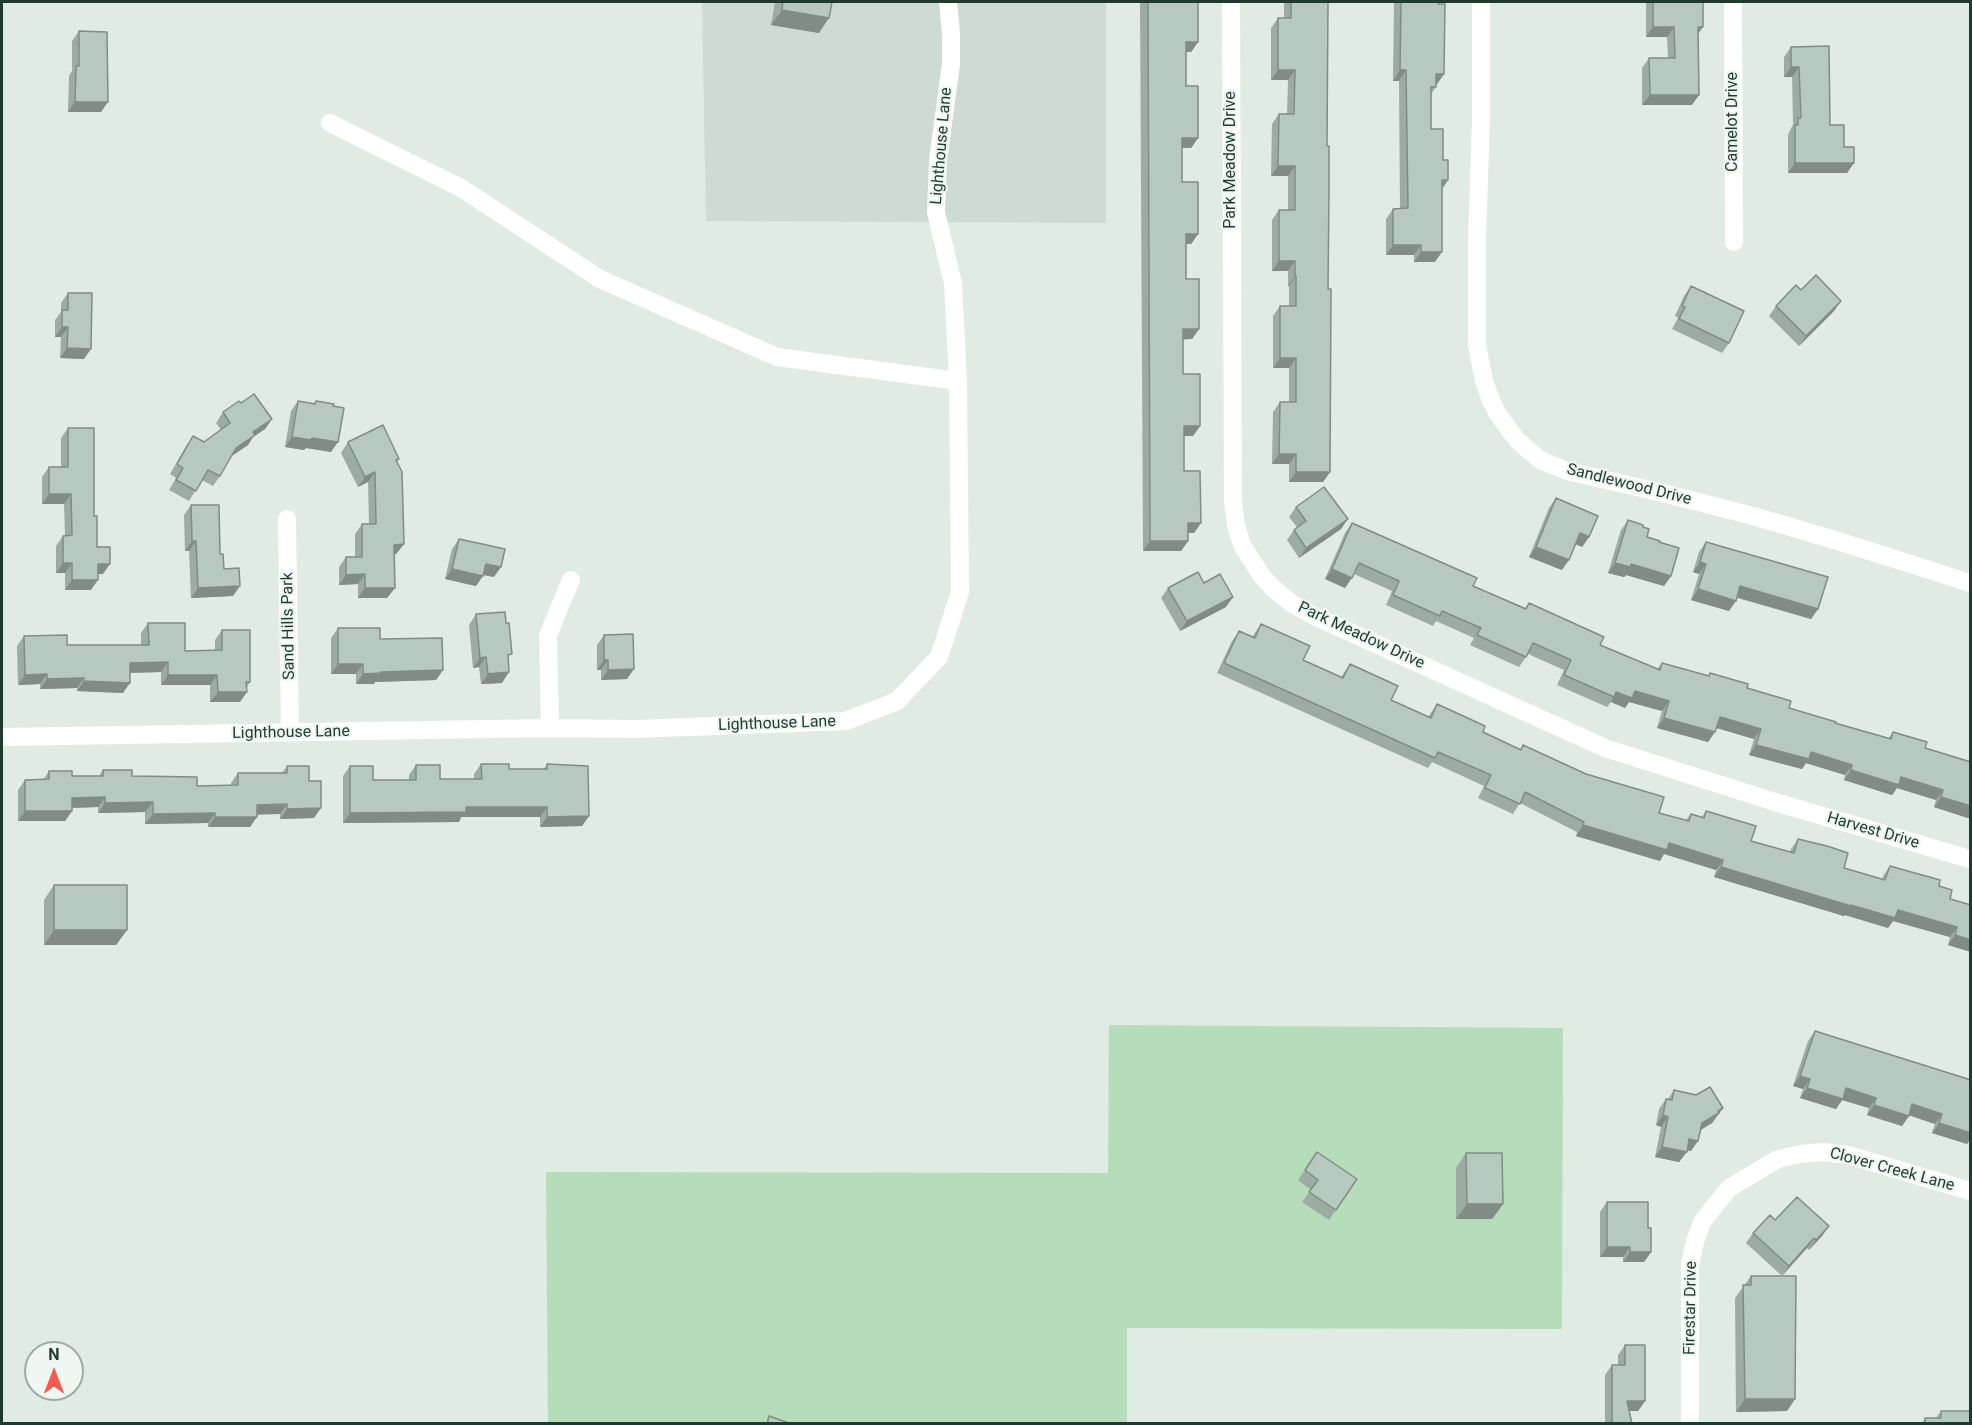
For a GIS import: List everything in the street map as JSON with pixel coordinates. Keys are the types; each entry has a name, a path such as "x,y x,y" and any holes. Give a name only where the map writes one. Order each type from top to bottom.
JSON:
{"street":[{"name":"Lighthouse Lane","path":"2,737 550,728 635,729 846,721 897,701 939,657 960,592 958,381 952,284 936,212 938,160 951,64 948,2"},
{"name":"Park Meadow Drive","path":"1231,2 1232,485 1236,525 1242,545 1251,561 1273,588 1291,603 1312,615 1605,748 1775,802"},
{"name":"Sandlewood Drive","path":"1481,2 1477,345 1479,363 1490,398 1502,420 1517,440 1540,460 1567,471 1752,516 1971,583"},
{"name":"Camelot Drive","path":"1733,2 1734,242"},
{"path":"330,123 461,188 600,279 777,357 958,381"},
{"name":"Sand Hills Park","path":"287,519 290,734"},
{"path":"550,728 548,634 571,580"},
{"name":"Harvest Drive","path":"1775,802 1971,859"},
{"name":"Clover Creek Lane","path":"1778,1159 1823,1152 1848,1155 1971,1191"},
{"name":"Firestar Drive","path":"1690,1424 1690,1266 1694,1245 1702,1222 1729,1188 1778,1159"}],"shaded area":[{"path":"702,2 1106,2 1106,223 706,221"}],"green space":[{"path":"1109,1025 1563,1028 1562,1329 1127,1328 1127,1423 548,1423 546,1172 1108,1173"}],"building":[{"path":"783,2 832,2 829,18 782,10"},
{"path":"1148,2 1198,2 1198,42 1186,42 1186,86 1198,86 1198,138 1182,138 1182,182 1198,182 1198,234 1186,234 1186,279 1199,279 1199,329 1183,329 1183,374 1200,374 1200,426 1184,426 1184,471 1200,471 1201,523 1188,523 1188,541 1150,541"},
{"path":"1291,2 1328,2 1330,472 1296,472 1296,454 1279,454 1280,402 1296,402 1296,358 1280,358 1280,306 1296,306 1295,261 1279,261 1279,210 1295,210 1295,166 1278,166 1279,114 1294,114 1295,70 1278,70 1278,18 1291,18"},
{"path":"1401,2 1445,4 1444,74 1436,74 1436,87 1431,87 1431,129 1443,129 1443,160 1448,160 1448,180 1442,180 1442,252 1421,252 1421,245 1393,245 1393,209 1408,208 1406,70 1400,70"},
{"path":"1653,2 1703,2 1703,27 1698,27 1699,95 1650,95 1649,58 1675,58 1674,27 1653,27"},
{"path":"79,31 107,32 108,102 75,102 76,66 79,66"},
{"path":"1829,46 1830,125 1844,125 1844,147 1854,147 1854,163 1795,163 1795,125 1798,125 1798,118 1801,118 1799,67 1791,67 1791,47"},
{"path":"1816,275 1841,301 1806,336 1776,306 1796,285 1801,290"},
{"path":"1691,286 1744,311 1729,343 1679,319"},
{"path":"68,293 92,293 91,349 67,348 68,327 62,327 62,310 68,310"},
{"path":"254,394 272,419 236,448 220,476 208,470 196,491 176,480 183,468 177,464 193,436 204,442 230,423 223,412"},
{"path":"298,401 315,404 316,401 344,408 338,442 292,437"},
{"path":"383,425 399,459 396,460 402,472 404,544 394,545 395,588 365,588 365,574 346,575 346,557 362,557 362,524 376,524 375,472 365,477 348,442"},
{"path":"68,428 94,428 94,516 97,516 97,547 110,547 110,564 98,564 98,580 72,580 72,563 63,563 63,536 72,535 71,494 49,494 49,467 68,467"},
{"path":"1324,487 1348,519 1306,548 1294,530 1306,521 1296,507"},
{"path":"1556,498 1598,516 1589,537 1580,533 1569,560 1536,547"},
{"path":"191,505 219,505 220,554 223,554 224,569 239,568 240,586 198,588 196,541 192,541"},
{"path":"1628,520 1649,529 1647,537 1679,548 1671,576 1631,564 1631,567 1615,563"},
{"path":"1352,523 1477,578 1473,586 1526,609 1529,603 1604,637 1600,645 1660,670 1662,663 1748,684 1747,688 1791,701 1789,708 1891,739 1893,732 1927,742 1925,748 1971,762 1971,806 1941,797 1943,790 1901,777 1899,785 1851,770 1852,765 1811,752 1809,759 1756,745 1761,729 1720,717 1715,732 1664,718 1669,701 1635,691 1632,698 1616,692 1614,697 1564,675 1571,660 1533,643 1526,657 1477,635 1481,628 1442,611 1440,616 1393,595 1399,581 1359,563 1352,578 1332,569"},
{"path":"459,539 505,549 501,567 486,564 483,576 452,569"},
{"path":"1706,542 1828,577 1818,609 1740,586 1736,601 1698,589 1706,564 1700,562"},
{"path":"1198,572 1204,583 1220,574 1233,597 1187,621 1168,588"},
{"path":"505,612 506,623 509,623 512,654 508,655 509,672 488,674 486,657 480,658 476,614"},
{"path":"148,623 185,623 185,651 222,650 222,630 250,630 250,682 246,682 247,692 218,692 217,675 168,675 168,662 130,663 130,683 84,681 84,678 47,679 47,674 25,675 24,636 67,635 67,645 149,645"},
{"path":"1261,624 1310,646 1303,660 1343,678 1350,664 1398,686 1391,700 1431,718 1437,704 1485,726 1483,732 1521,750 1523,745 1586,774 1664,797 1659,813 1689,821 1691,814 1704,818 1706,811 1756,826 1751,841 1794,853 1798,839 1848,853 1844,868 1885,880 1890,866 1940,880 1939,886 1952,890 1950,899 1971,905 1971,940 1955,935 1957,927 1898,910 1895,918 1851,906 1721,867 1723,860 1669,843 1667,850 1583,825 1584,822 1525,792 1520,804 1485,788 1491,775 1438,752 1435,758 1224,663 1239,631 1255,638"},
{"path":"338,628 380,628 380,639 442,638 443,670 363,674 363,664 338,664"},
{"path":"633,634 634,669 608,670 608,660 604,660 604,635"},
{"path":"481,764 509,764 509,769 547,769 547,764 588,766 589,816 547,817 547,807 466,807 466,812 350,813 350,766 373,766 373,780 416,780 416,765 440,765 440,779 482,779"},
{"path":"287,766 309,766 309,781 321,781 321,808 287,809 287,804 257,805 257,817 215,817 215,813 153,814 153,802 105,803 105,797 72,798 72,811 25,811 25,780 49,779 49,771 72,771 72,776 103,776 103,770 132,770 132,776 197,777 197,786 238,785 238,773 287,773"},
{"path":"54,885 127,885 127,930 54,930"},
{"path":"1815,1031 1971,1080 1971,1133 1939,1123 1942,1114 1912,1104 1909,1116 1874,1105 1876,1098 1846,1088 1843,1099 1807,1088 1810,1079 1800,1076"},
{"path":"1710,1087 1723,1108 1702,1123 1698,1141 1689,1139 1687,1152 1662,1147 1668,1117 1663,1115 1666,1099 1672,1100 1674,1090 1696,1095"},
{"path":"1317,1152 1357,1179 1336,1210 1309,1192 1318,1180 1305,1170"},
{"path":"1466,1153 1502,1153 1503,1204 1467,1204"},
{"path":"1797,1197 1829,1226 1816,1240 1814,1238 1789,1266 1753,1233 1770,1215 1775,1220"},
{"path":"1607,1202 1648,1202 1651,1252 1630,1252 1630,1247 1607,1247"},
{"path":"1751,1276 1796,1276 1795,1399 1745,1399 1743,1285 1751,1285"},
{"path":"1625,1345 1645,1345 1645,1401 1627,1401 1632,1424 1606,1424 1612,1422 1612,1365 1625,1365"},
{"path":"1941,1411 1971,1411 1971,1424 1925,1424 1925,1418 1941,1418"},
{"path":"769,1416 792,1424 767,1424"}]}
